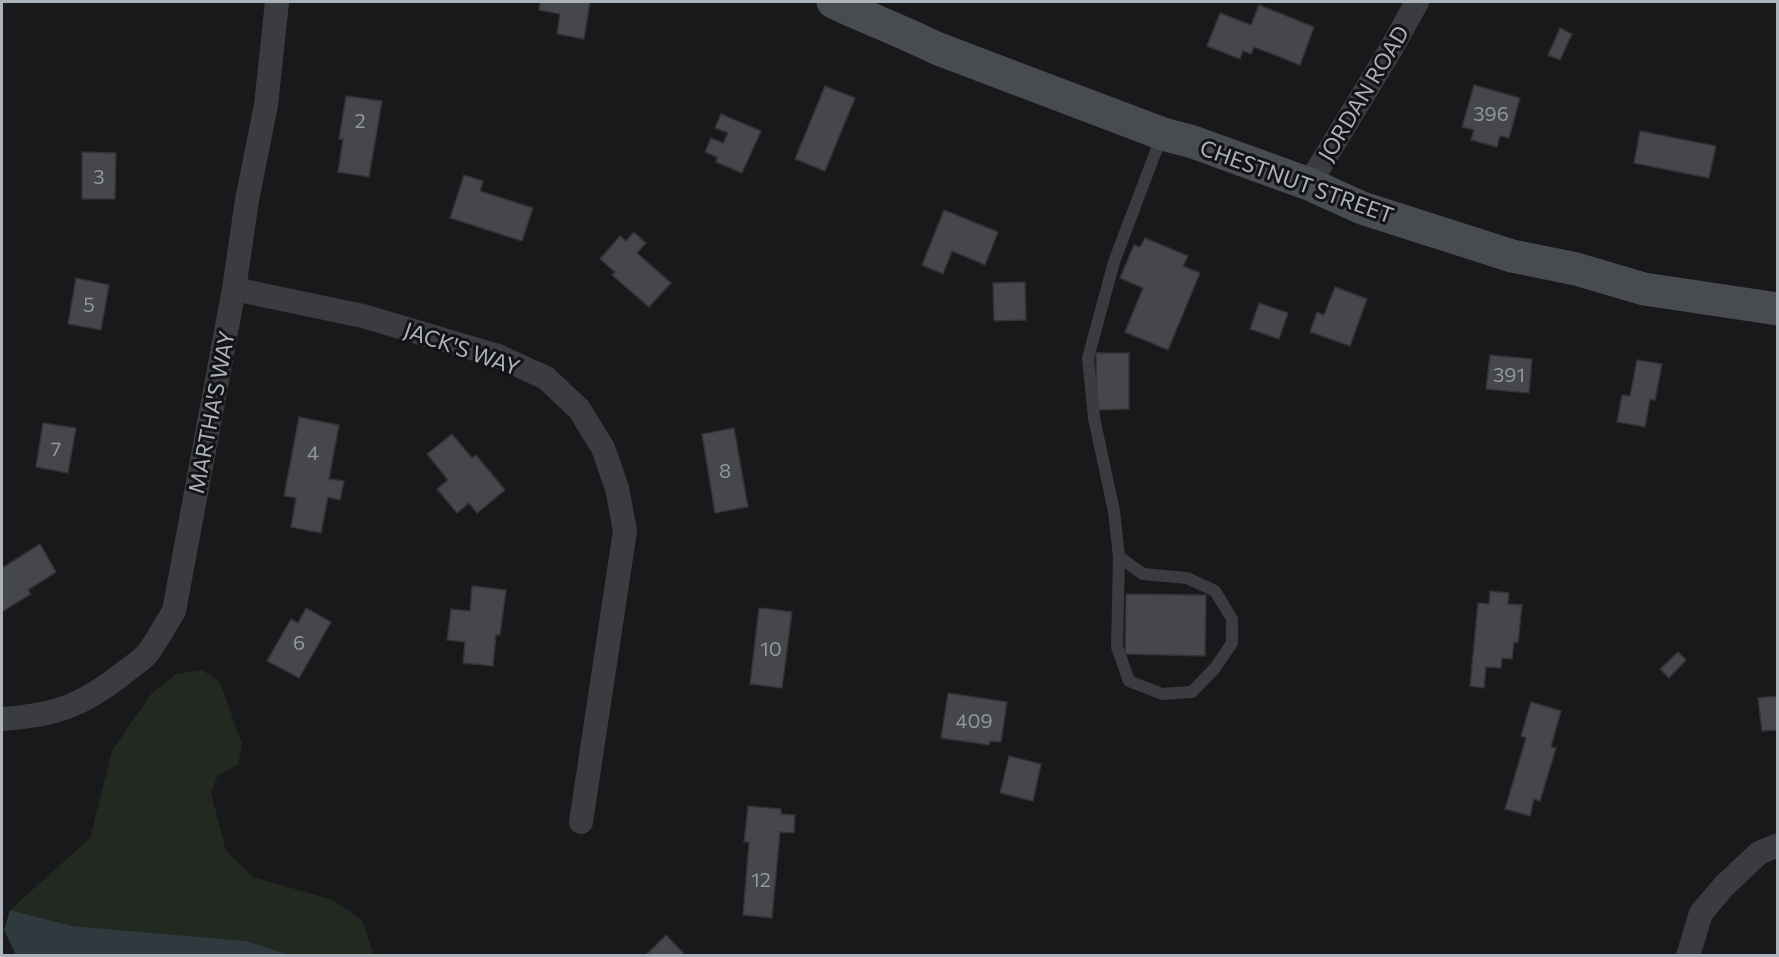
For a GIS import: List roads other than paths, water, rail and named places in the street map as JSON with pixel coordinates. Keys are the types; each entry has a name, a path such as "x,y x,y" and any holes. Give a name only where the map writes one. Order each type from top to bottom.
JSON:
{"main road":[{"name":"CHESTNUT STREET","path":"833,2 901,30 936,48 1163,134 1193,142 1309,184 1362,208 1512,256 1576,269 1644,289 1778,309"}],"street":[{"name":"MARTHA'S WAY","path":"2,719 35,716 63,710 88,698 146,656 174,611 266,105 277,2"},
{"name":"JORDAN ROAD","path":"1309,184 1417,2"},
{"name":"JACK'S WAY","path":"234,288 363,316 498,356 546,378 579,409 603,448 617,488 625,531 581,822"},
{"path":"1688,956 1701,913 1724,886 1759,853 1778,845"}],"lane":[{"path":"1119,557 1143,574 1187,578 1215,591 1232,619 1232,643 1215,668 1192,692 1162,694 1129,681 1117,647 1119,557 1114,511 1094,418 1088,358 1114,262 1163,134"}]}
